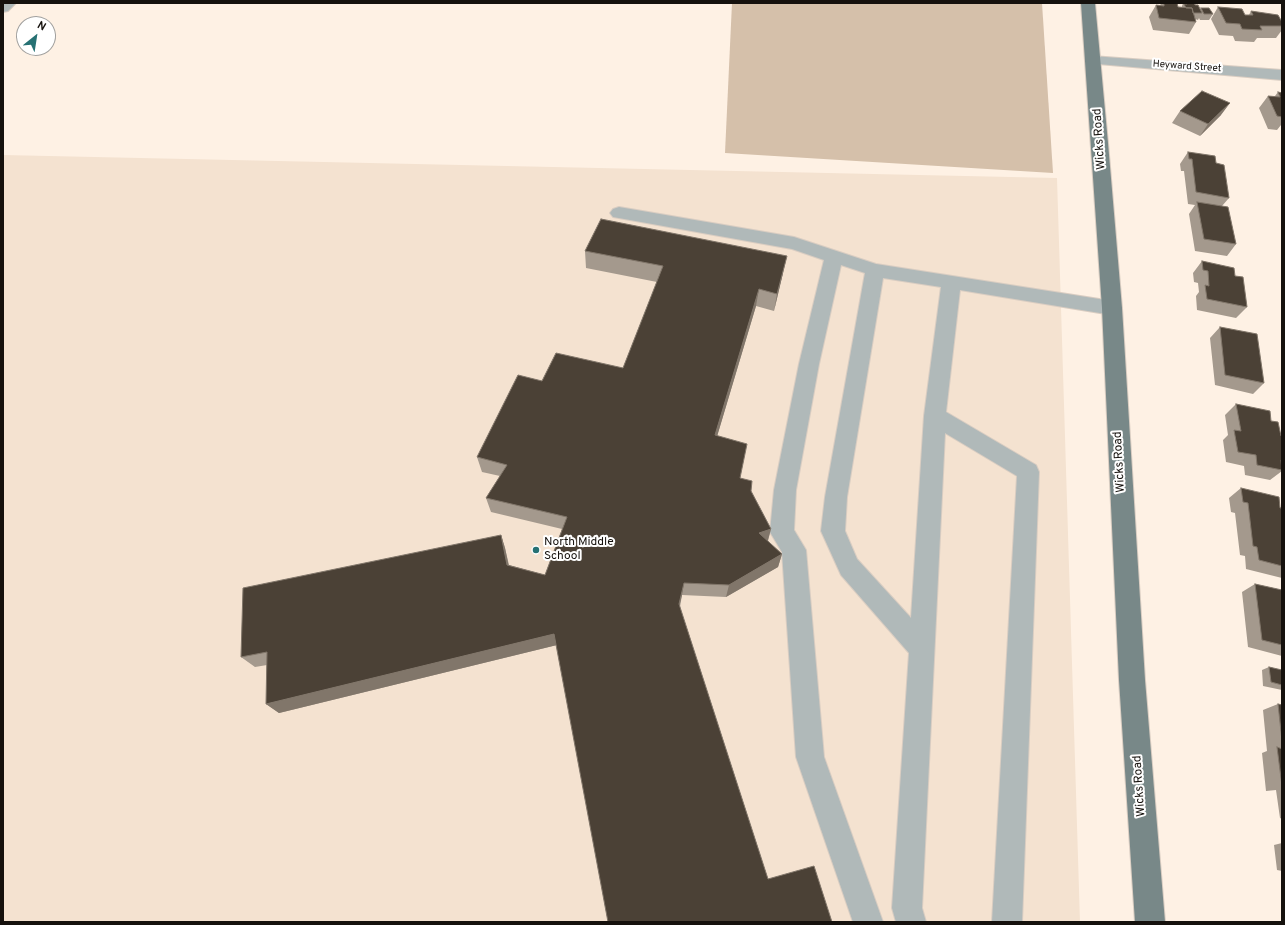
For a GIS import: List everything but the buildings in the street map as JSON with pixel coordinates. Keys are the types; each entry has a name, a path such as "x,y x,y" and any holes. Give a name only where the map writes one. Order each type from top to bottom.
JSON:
{"main road":[{"name":"Wicks Road","path":"1088,3 1112,308 1132,680 1150,922"}],"street":[{"path":"3,8 9,3"},
{"name":"Heyward Street","path":"1092,60 1282,75"},
{"path":"619,213 794,243 876,270 1112,308"},
{"path":"834,256 809,364 785,490 782,532 794,550 804,697 810,757 868,922"},
{"path":"876,270 836,498 833,532 849,567 923,650"},
{"path":"911,922 907,908 923,650 935,416 951,283"},
{"path":"935,416 1028,472 1007,922"}],"shaded area":[{"path":"732,3 1042,3 1053,173 725,153"},
{"name":"North Middle School","path":"3,155 1057,178 1080,922 3,922"}],"place":[{"name":"North Middle School","path":"536,550"}]}
